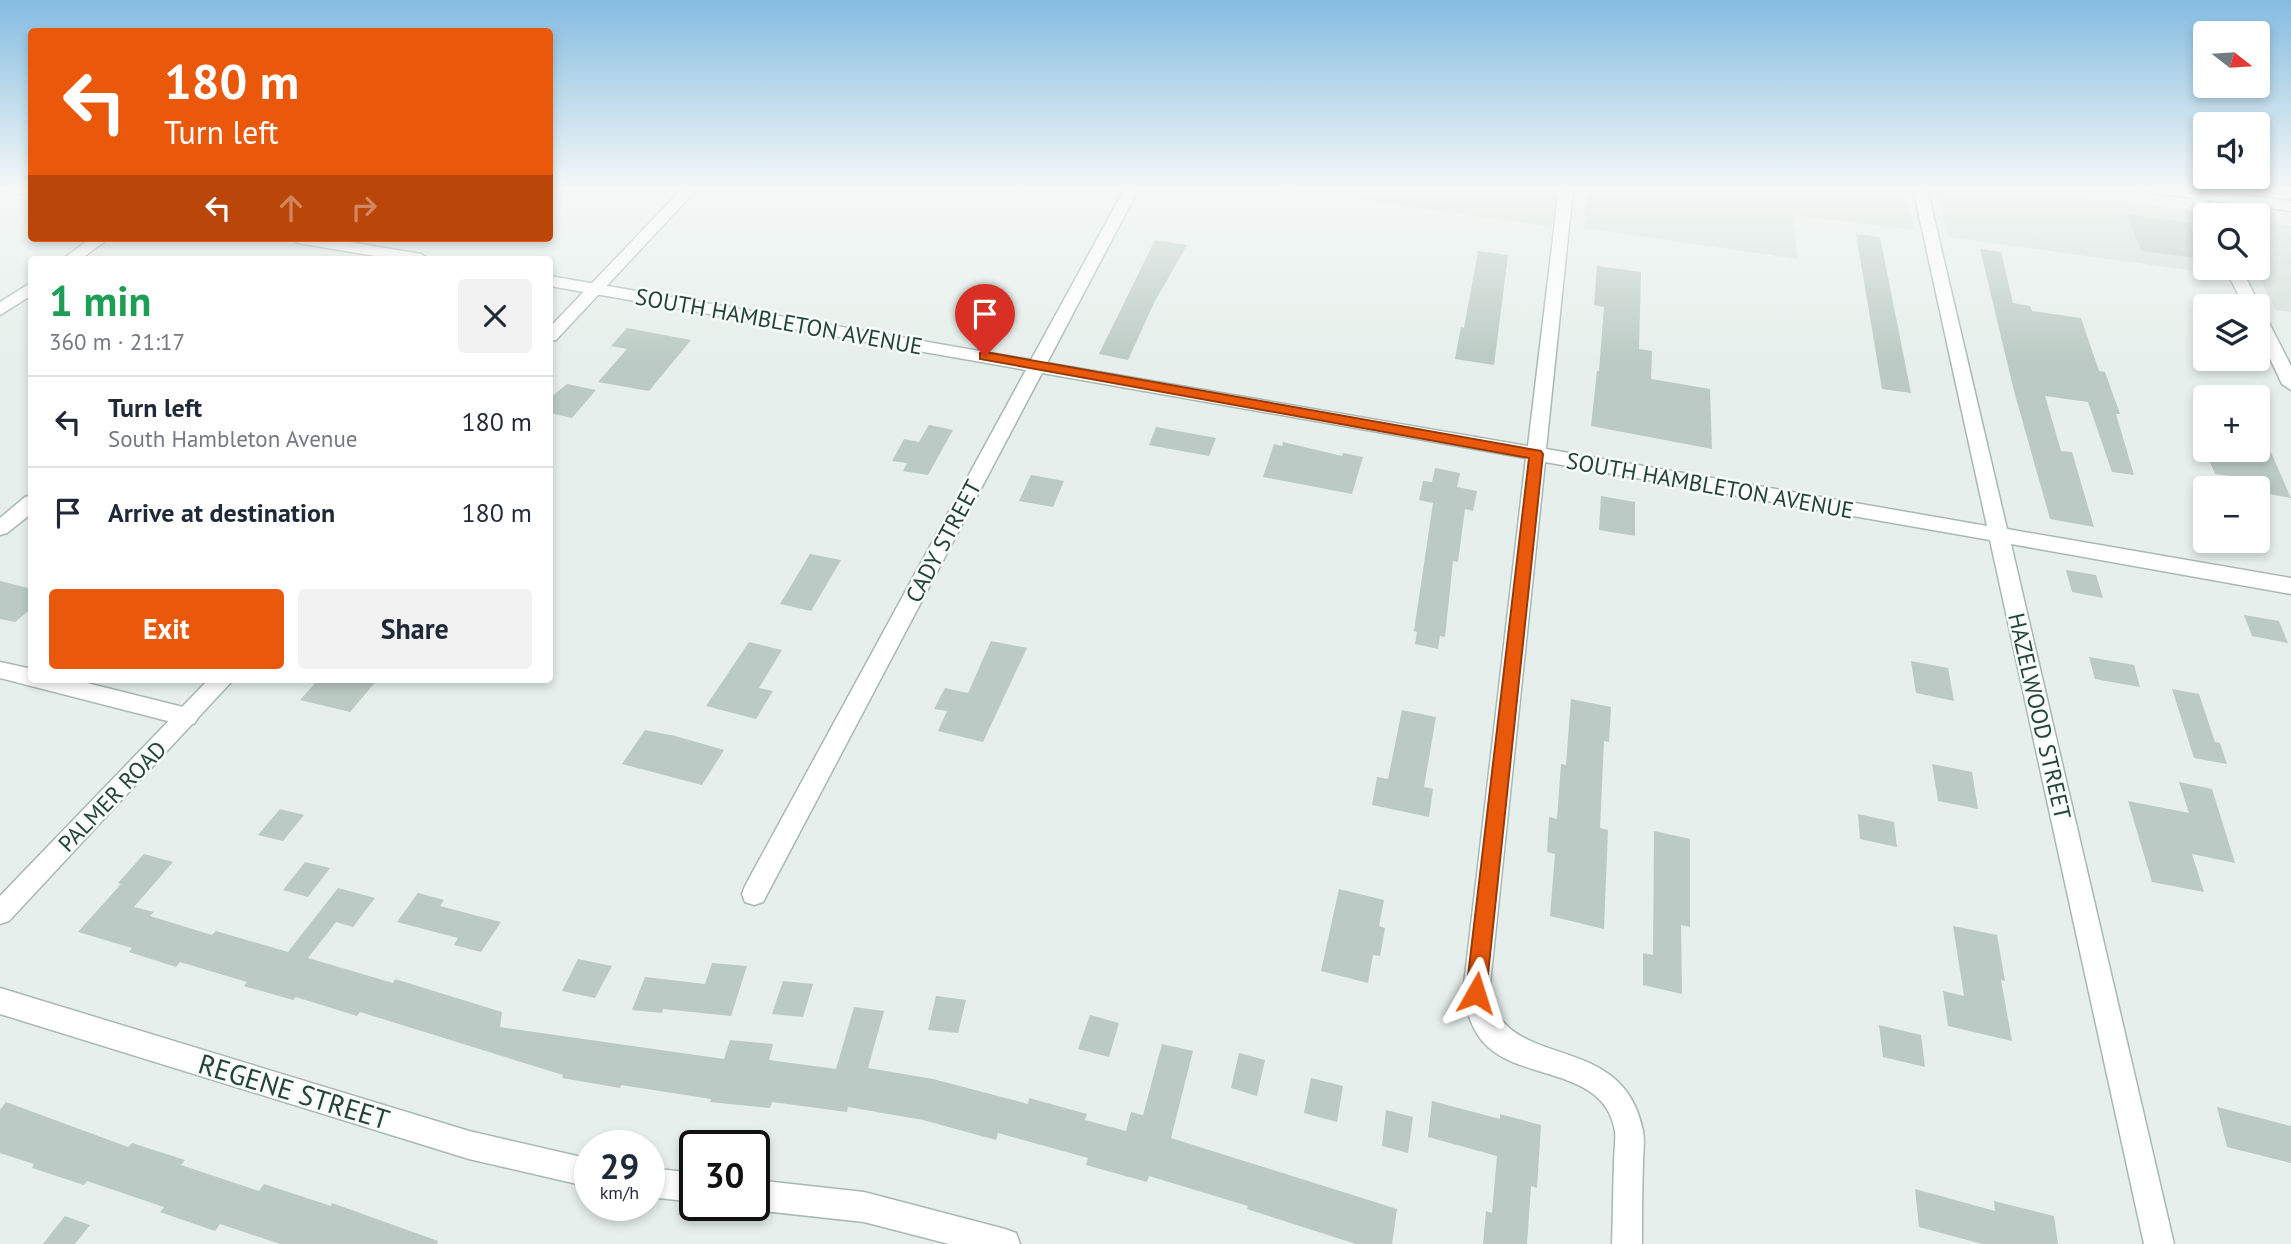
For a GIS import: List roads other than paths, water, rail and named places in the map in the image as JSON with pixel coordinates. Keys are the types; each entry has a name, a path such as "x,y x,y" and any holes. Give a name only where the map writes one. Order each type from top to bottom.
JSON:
{"street":[{"path":"366,246 408,256"},
{"path":"553,333 636,246"},
{"name":"CADY STREET","path":"754,894 1101,246"},
{"path":"1559,246 1476,993 1483,1020 1498,1038 1526,1053 1592,1076 1615,1097 1625,1114 1629,1131 1627,1244"},
{"name":"HAZELWOOD STREET","path":"1933,246 2160,1244"},
{"name":"SOUTH HAMBLETON AVENUE","path":"553,282 2291,586"},
{"path":"0,310 28,290"},
{"path":"2270,341 2291,384"},
{"path":"0,528 28,505"},
{"path":"0,670 28,677"},
{"path":"53,683 187,717"},
{"name":"PALMER ROAD","path":"0,913 219,683"},
{"name":"REGENE STREET","path":"0,1001 469,1145 574,1170"},
{"path":"770,1197 864,1207 1005,1244"}]}
